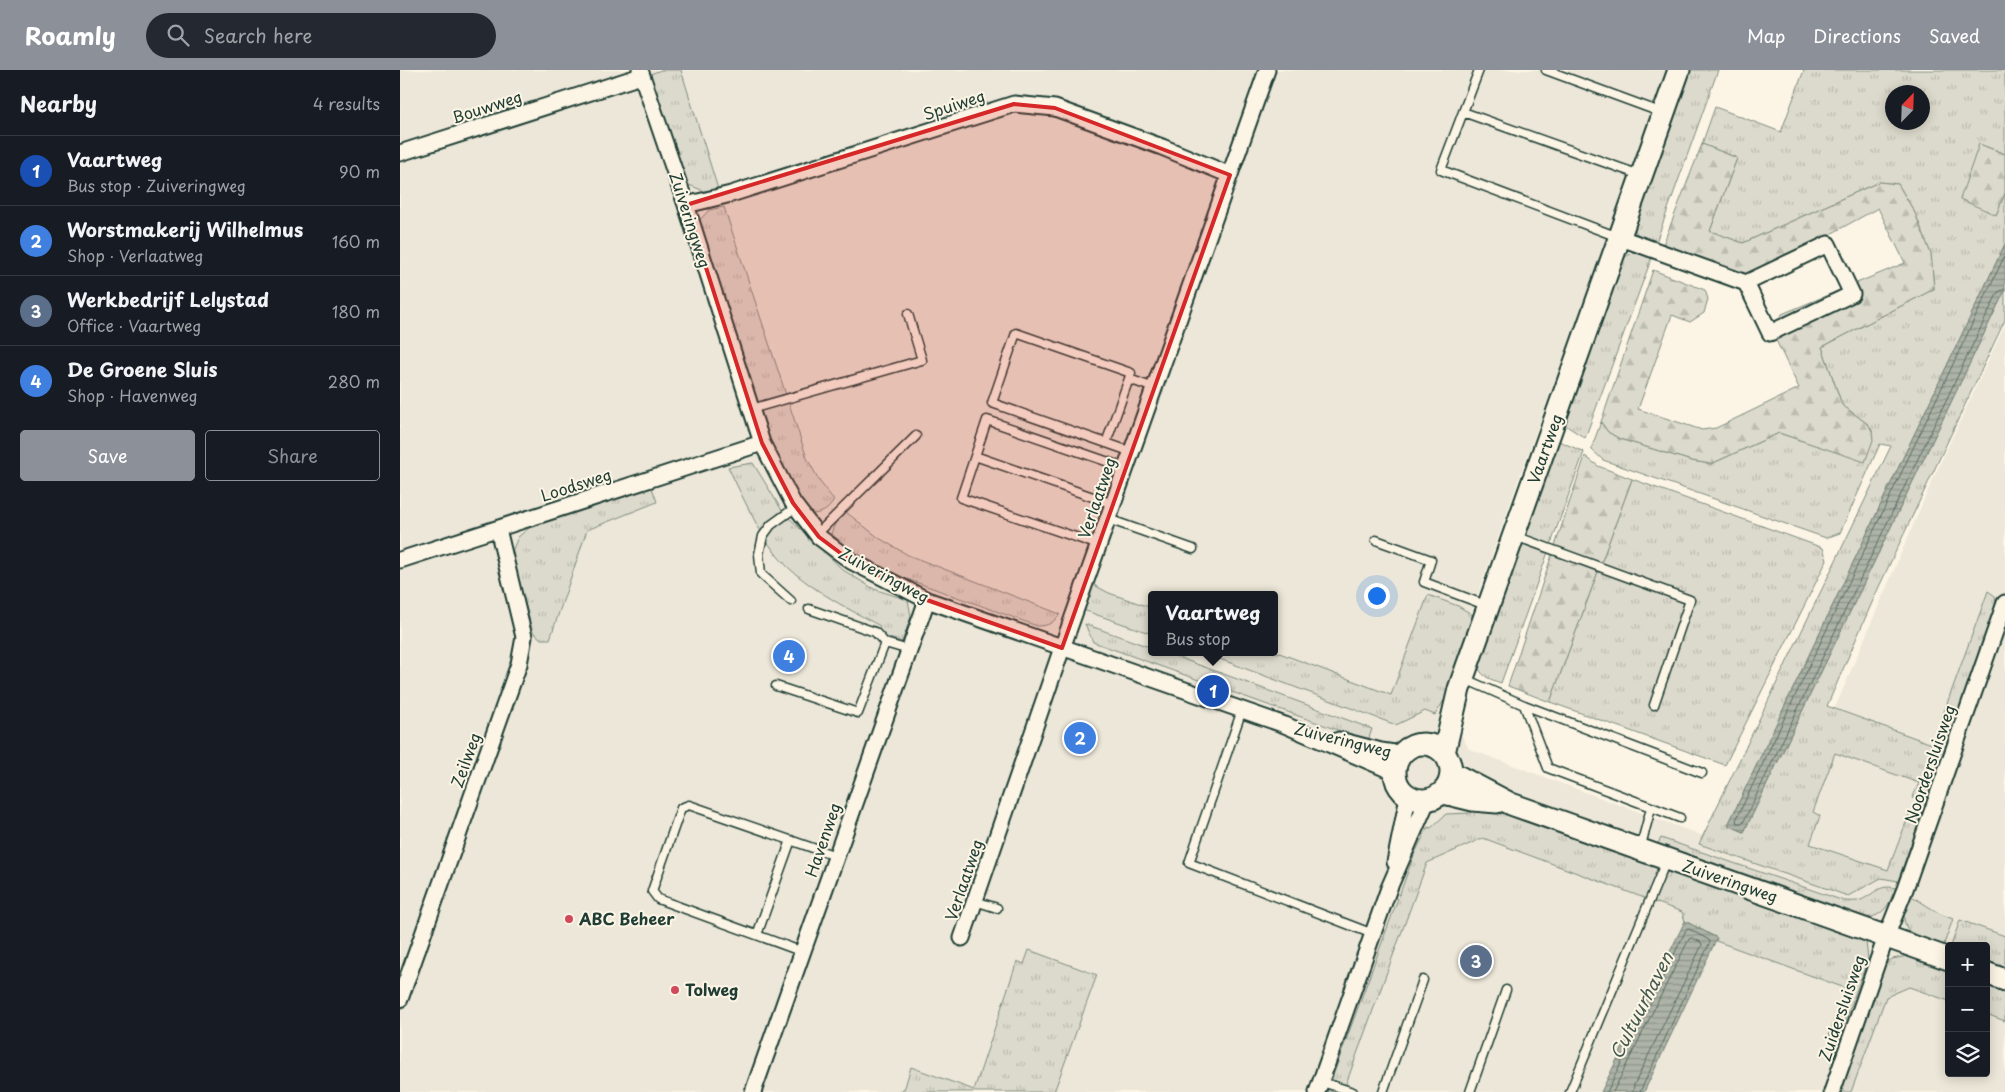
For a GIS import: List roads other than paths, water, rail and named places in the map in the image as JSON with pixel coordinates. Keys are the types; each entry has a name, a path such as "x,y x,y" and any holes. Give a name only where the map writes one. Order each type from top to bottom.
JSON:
{"street":[{"name":"Verlaatweg","path":"962,938 1266,70"},
{"name":"Vaartweg","path":"1444,753 1461,684 1621,238 1679,70"},
{"name":"Bouwweg","path":"400,153 640,73"},
{"name":"Zuiveringweg","path":"640,73 686,205 762,444 796,507 817,534 852,561 927,600 1285,725 1381,751 1398,763"},
{"name":"Spuiweg","path":"686,205 731,194 1014,104 1056,108 1162,147 1230,175"},
{"path":"1621,238 1746,283 1770,333 1852,294 1828,244 1746,283"},
{"name":"Loodsweg","path":"400,560 762,444"},
{"name":"Zeilweg","path":"400,998 519,664 524,637 498,529"},
{"name":"Havenweg","path":"753,1092 927,600"},
{"name":"Noordersluisweg","path":"1886,936 1905,889 2005,603"},
{"name":"Vaartweg","path":"1425,744 1440,722 1461,684"},
{"path":"1319,1087 1390,888 1433,791 1450,763 1444,753 1435,747 1425,744 1412,746 1398,763 1398,786 1433,791"},
{"name":"Zuiveringweg","path":"1433,791 1473,800 1511,804 1945,958"},
{"name":"Zuidersluisweg","path":"1832,1092 1886,936"},
{"path":"1990,974 2005,980"}],"lane":[{"path":"1479,70 1442,170 1621,238"},
{"path":"1546,70 1664,113"},
{"path":"1463,112 1642,176"},
{"path":"751,409 922,360 908,314"},
{"path":"1106,443 1131,373 1016,333 992,403 1106,443 1132,452"},
{"path":"1129,380 1154,388"},
{"path":"1099,545 961,498 975,456 988,420 1126,468"},
{"path":"817,534 916,436"},
{"path":"975,456 1113,504"},
{"path":"791,601 761,574 759,554 763,536 771,525 796,507"},
{"path":"1108,519 1192,549"},
{"path":"1514,535 1566,556 1690,600 1654,705"},
{"path":"1376,540 1431,560 1424,582 1489,606"},
{"path":"809,609 875,632 886,643 909,650"},
{"path":"776,686 858,713 886,643"},
{"path":"1461,684 1524,705 1702,773"},
{"path":"1524,705 1548,768 1680,818"},
{"path":"1242,710 1189,863 1373,934"},
{"path":"803,952 658,899 652,891 681,808 689,805 836,856"},
{"path":"1640,850 1651,808"},
{"path":"757,935 791,840"},
{"path":"1570,1092 1667,859"},
{"path":"975,901 997,908"},
{"path":"1383,1092 1423,980"},
{"path":"1470,1092 1506,990"},
{"path":"1319,1087 1352,1092"}],"water":[{"path":"2005,244 2005,290 1744,832 1728,825"},
{"path":"1685,921 1717,938 1644,1092 1601,1092"}],"place":[{"name":"De Groene Sluis","path":"789,656"},
{"name":"Vaartweg","path":"1213,691"},
{"name":"Worstmakerij Wilhelmus","path":"1080,738"},
{"name":"ABC Beheer","path":"569,919"},
{"name":"Werkbedrijf Lelystad","path":"1476,961"},
{"name":"Tolweg","path":"675,990"}],"water label":[{"name":"Cultuurhaven","path":"1642,1006"}]}
